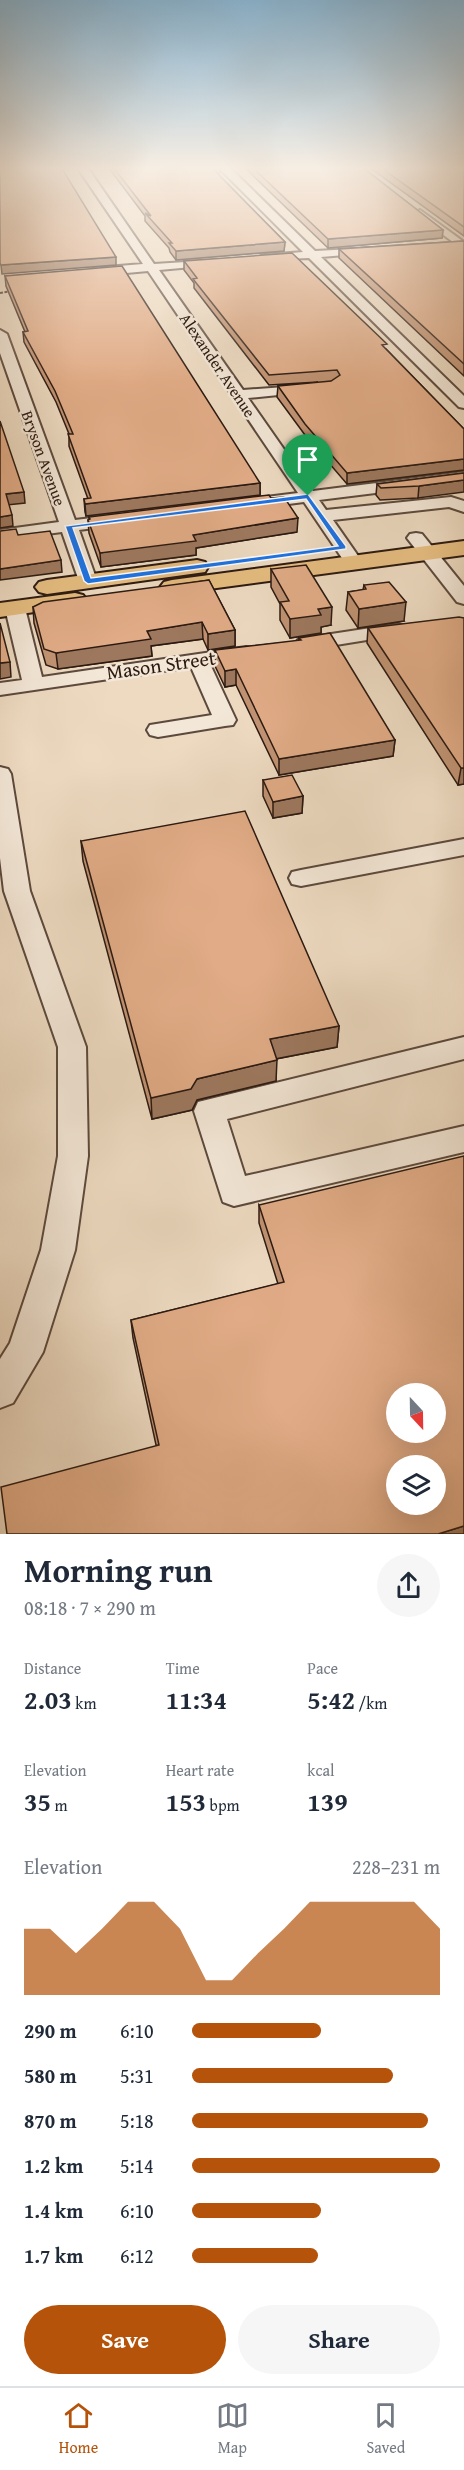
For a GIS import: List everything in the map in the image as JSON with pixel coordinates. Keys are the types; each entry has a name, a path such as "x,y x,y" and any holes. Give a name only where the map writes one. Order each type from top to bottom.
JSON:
{"main road":[{"path":"422,546 464,532"},
{"path":"5,604 422,546 464,548"},
{"path":"5,604 88,581 349,555"}],"street":[{"name":"Alexander Avenue","path":"131,239 349,555"},
{"path":"296,239 464,404"},
{"path":"436,244 462,244"},
{"path":"254,259 380,249"},
{"path":"81,273 231,261"},
{"name":"Bryson Avenue","path":"0,334 88,581"},
{"path":"239,395 320,386"},
{"path":"237,505 464,477"},
{"path":"322,516 451,502 464,507"},
{"path":"0,535 130,518"},
{"path":"422,546 464,598"},
{"path":"5,604 33,684"},
{"path":"291,646 418,627"},
{"name":"Mason Street","path":"0,689 268,650"},
{"path":"158,730 225,720 198,660"},
{"path":"0,774 17,891 72,1047 73,1145 58,1250 25,1353 0,1390"},
{"path":"301,878 464,847"},
{"path":"464,1048 209,1111 234,1192 464,1139"}],"path":[{"path":"0,293 17,290"}],"building":[{"path":"0,239 105,239 116,257 1,265"},
{"path":"168,239 282,239 285,242 176,251 169,243 172,243"},
{"path":"464,241 464,364 339,249"},
{"path":"292,253 387,344 382,345 464,429 464,459 347,473 305,424 278,386 331,381 340,375 337,370 269,375 193,279 197,278 184,261"},
{"path":"122,266 260,483 85,504 84,499 91,498 68,434 73,434 55,391 23,332 28,331 5,276"},
{"path":"0,421 24,492 6,494 12,515 0,517"},
{"path":"464,473 464,480 419,486 381,488 377,484"},
{"path":"269,495 271,498 284,497 298,518 193,535 196,541 100,553 88,520 89,517"},
{"path":"16,529 18,535 50,531 61,560 0,569 0,531"},
{"path":"306,565 332,607 318,609 321,615 290,619 280,602 289,601 271,569"},
{"path":"209,580 235,630 208,634 202,622 147,631 151,639 56,653 44,649 33,607 43,602"},
{"path":"389,582 406,602 359,609 348,592 366,589 364,585"},
{"path":"464,618 464,768 461,768 368,628"},
{"path":"0,623 10,662 0,663"},
{"path":"330,633 395,740 279,759 236,669 225,671 215,650 301,640 299,638"},
{"path":"292,775 303,796 273,802 263,780"},
{"path":"245,811 339,1026 270,1039 277,1060 197,1079 191,1089 151,1098 81,841"},
{"path":"464,1156 464,1526 438,1534 7,1534 1,1487 159,1445 131,1320 284,1282 259,1205"}],"route":[{"path":"308,496 343,547 88,581 69,526 150,516 308,496"}]}
